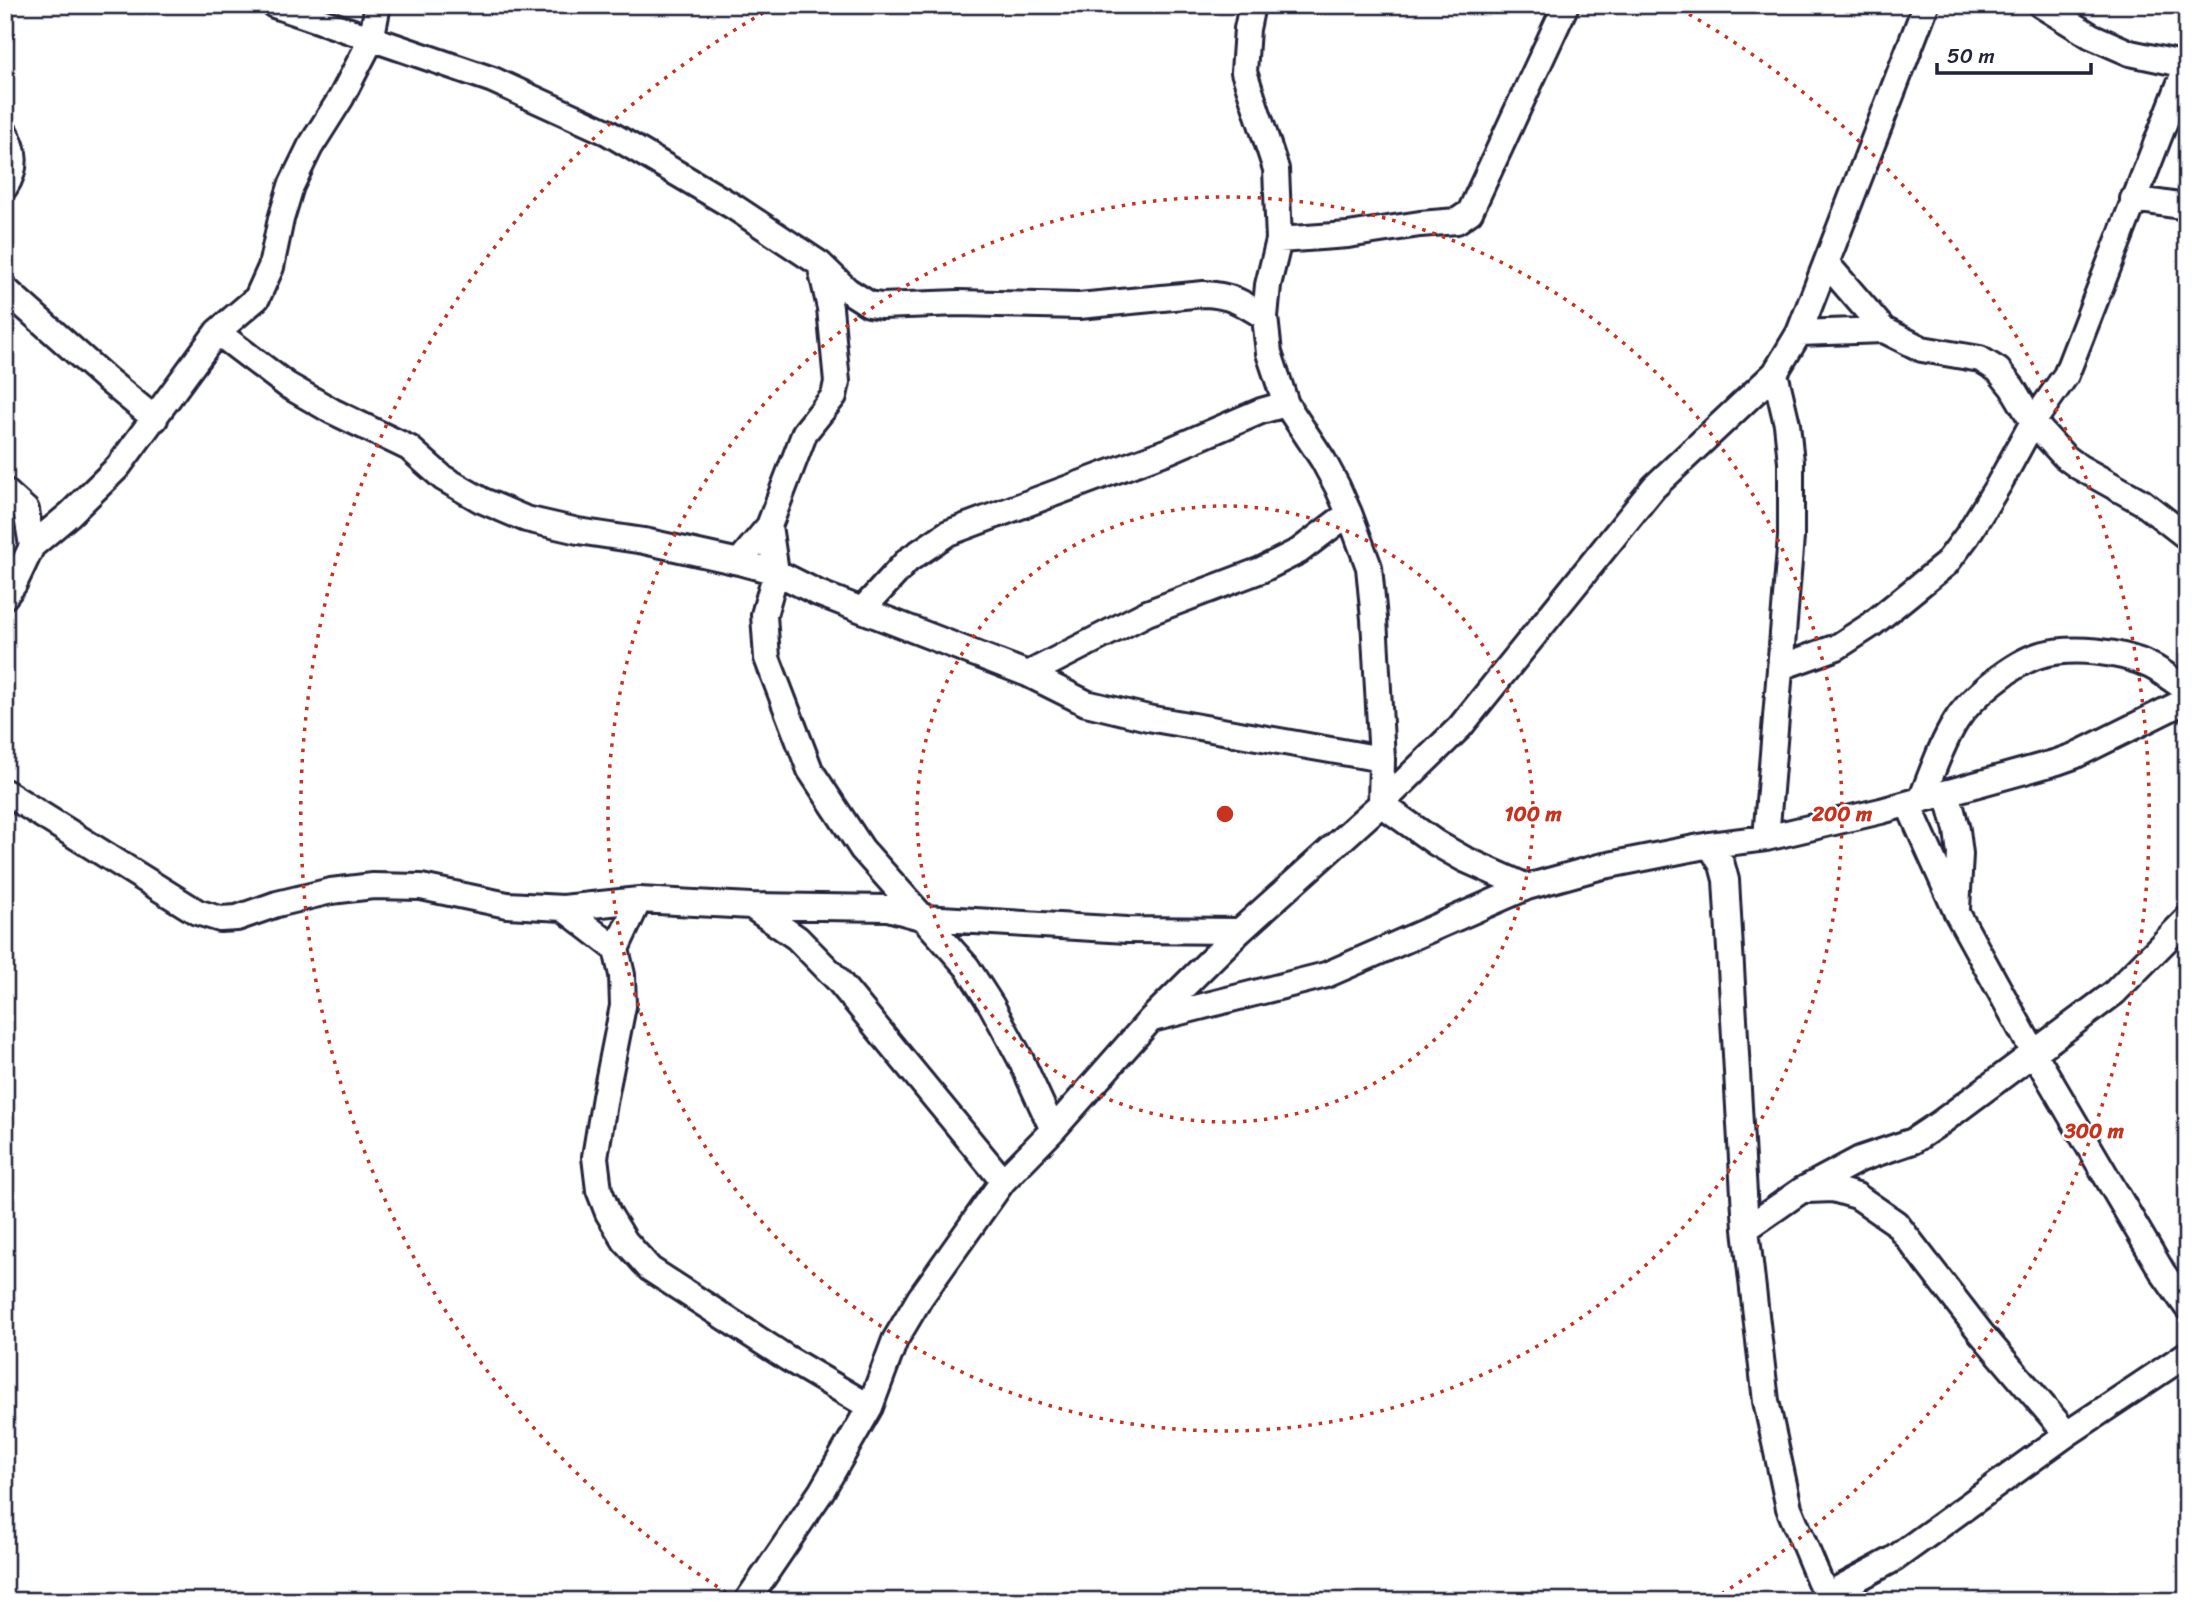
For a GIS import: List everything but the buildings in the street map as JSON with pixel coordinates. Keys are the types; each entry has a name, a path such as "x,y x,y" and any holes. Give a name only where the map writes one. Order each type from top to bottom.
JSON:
{"street":[{"path":"274,5 493,80 607,132 734,207 820,264 846,289 869,304 1079,306 1204,294 1240,300 1265,317"},
{"path":"5,596 14,584 32,546 70,514 118,467 217,332 257,298 271,267 281,219 292,186 310,147 341,98 371,40 378,5"},
{"path":"1252,5 1247,29 1244,72 1276,169 1279,240 1268,285 1265,317 1269,353 1286,404 1322,460 1349,513 1369,567 1382,759 1381,804"},
{"path":"1279,240 1348,235 1457,221 1471,212 1566,5"},
{"path":"747,1601 821,1492 870,1407 895,1340 920,1298 1003,1181 1053,1130 1151,1019 1240,930 1381,804 1460,727 1654,487 1775,373 1799,333 1926,5"},
{"path":"1781,667 1837,647 1871,625 1946,564 1974,526 2032,422 2066,375 2187,65 2130,53 2091,36 2041,5"},
{"path":"5,133 15,159 10,180 5,187"},
{"path":"2133,199 2187,207"},
{"path":"739,562 769,526 805,432 834,396 836,389 837,373 830,308 820,264"},
{"path":"1827,264 1884,330 1922,349 1980,359 1998,370 2012,387 2032,422 2064,456 2142,502 2187,537"},
{"path":"5,289 155,419"},
{"path":"1799,333 1884,330"},
{"path":"217,332 287,386 409,448 443,478 481,500 526,519 644,541 776,572 818,593 1028,674 1086,703 1147,718 1382,759"},
{"path":"1766,838 1791,537 1791,462 1787,424 1775,373"},
{"path":"862,610 908,560 948,533 1168,451 1261,411 1286,404"},
{"path":"5,491 26,510 70,514"},
{"path":"26,510 32,546"},
{"path":"1028,674 1147,613 1261,570 1299,551 1349,513"},
{"path":"769,526 776,572 764,615 767,658 810,770 862,849 967,967 1020,1058 1053,1130"},
{"path":"2187,690 2151,666 2113,653 2071,651 2039,655 2013,667 1988,686 1957,719 1914,802 1957,914 2034,1053 2163,1273 2187,1307"},
{"path":"1151,1019 1326,975 1527,887 1599,867 1710,845 1766,838 1914,802 2074,756 2187,700"},
{"path":"5,792 197,912 220,919 237,918 277,904 331,891 373,886 421,887 507,905 563,908 639,900 751,906 888,908 923,918 1127,930 1240,930"},
{"path":"1947,792 1960,854 1957,914"},
{"path":"1381,804 1436,843 1464,859 1527,887"},
{"path":"1710,845 1722,865 1726,880 1746,1229 1766,1401 1789,1508 1828,1598 1894,1559 2067,1434 2187,1354"},
{"path":"639,900 616,949 622,975 624,1006 595,1157 598,1190 608,1213 625,1241 650,1269 787,1358 870,1407"},
{"path":"751,906 797,938 837,979 1003,1181"},
{"path":"563,908 616,949"},
{"path":"1746,1229 1802,1190 1860,1159 1913,1141 1940,1124 2114,993 2187,919"},
{"path":"1802,1190 1833,1189 1857,1196 1896,1223 1981,1333 2067,1434"}]}
